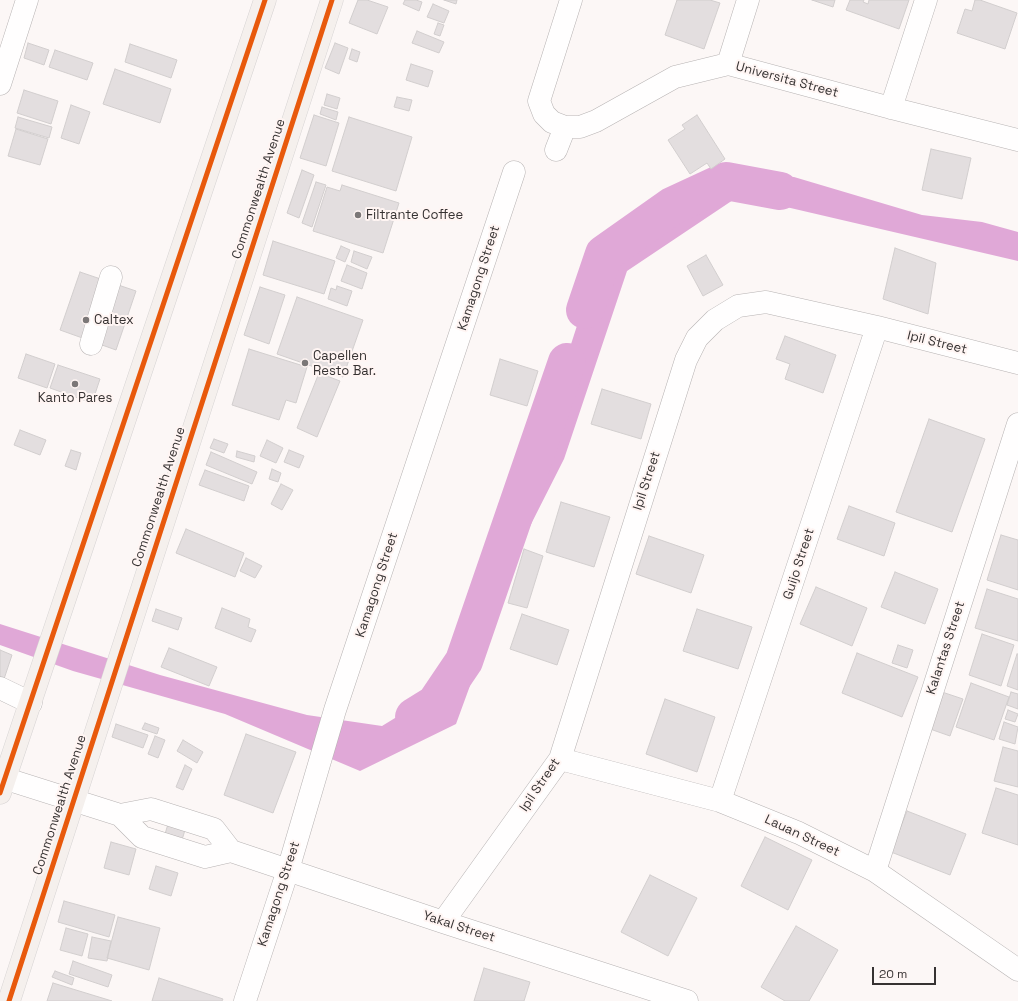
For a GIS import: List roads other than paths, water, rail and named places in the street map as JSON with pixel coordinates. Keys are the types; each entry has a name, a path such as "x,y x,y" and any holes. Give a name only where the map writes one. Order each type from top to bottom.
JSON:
{"main road":[{"path":"2,783 34,693 265,0"},
{"name":"Commonwealth Avenue","path":"9,1001 332,0"}],"street":[{"path":"0,84 27,0"},
{"path":"556,150 565,127 552,122 544,114 539,101 571,0"},
{"path":"728,64 748,0"},
{"path":"891,108 926,0"},
{"name":"Universita Street","path":"565,127 580,126 596,121 675,77 728,64 891,108 1018,140"},
{"name":"Kamagong Street","path":"245,1001 288,870 335,710 514,172"},
{"path":"90,344 111,277"},
{"name":"Ipil Street","path":"443,922 560,759 686,360 697,338 715,320 738,306 766,302 877,327 1018,364"},
{"name":"Guijo Street","path":"720,801 877,327"},
{"name":"Kalantas Street","path":"875,871 1018,424"},
{"path":"0,688 34,693"},
{"name":"Lauan Street","path":"560,759 720,801 799,833 875,871 1016,963"},
{"path":"2,783 74,800 120,815 142,837 205,857 231,850 214,830 151,809 120,815"},
{"name":"Yakal Street","path":"231,850 443,922 687,1001"}],"waterway":[{"path":"585,310 604,254 672,206 726,181 780,191"},
{"path":"414,717 435,704 464,661 567,362"}],"place":[{"name":"Filtrante Coffee","path":"358,215"},
{"name":"Caltex","path":"86,320"},
{"name":"Capellen Resto Bar.","path":"305,363"},
{"name":"Kanto Pares","path":"75,384"}]}
